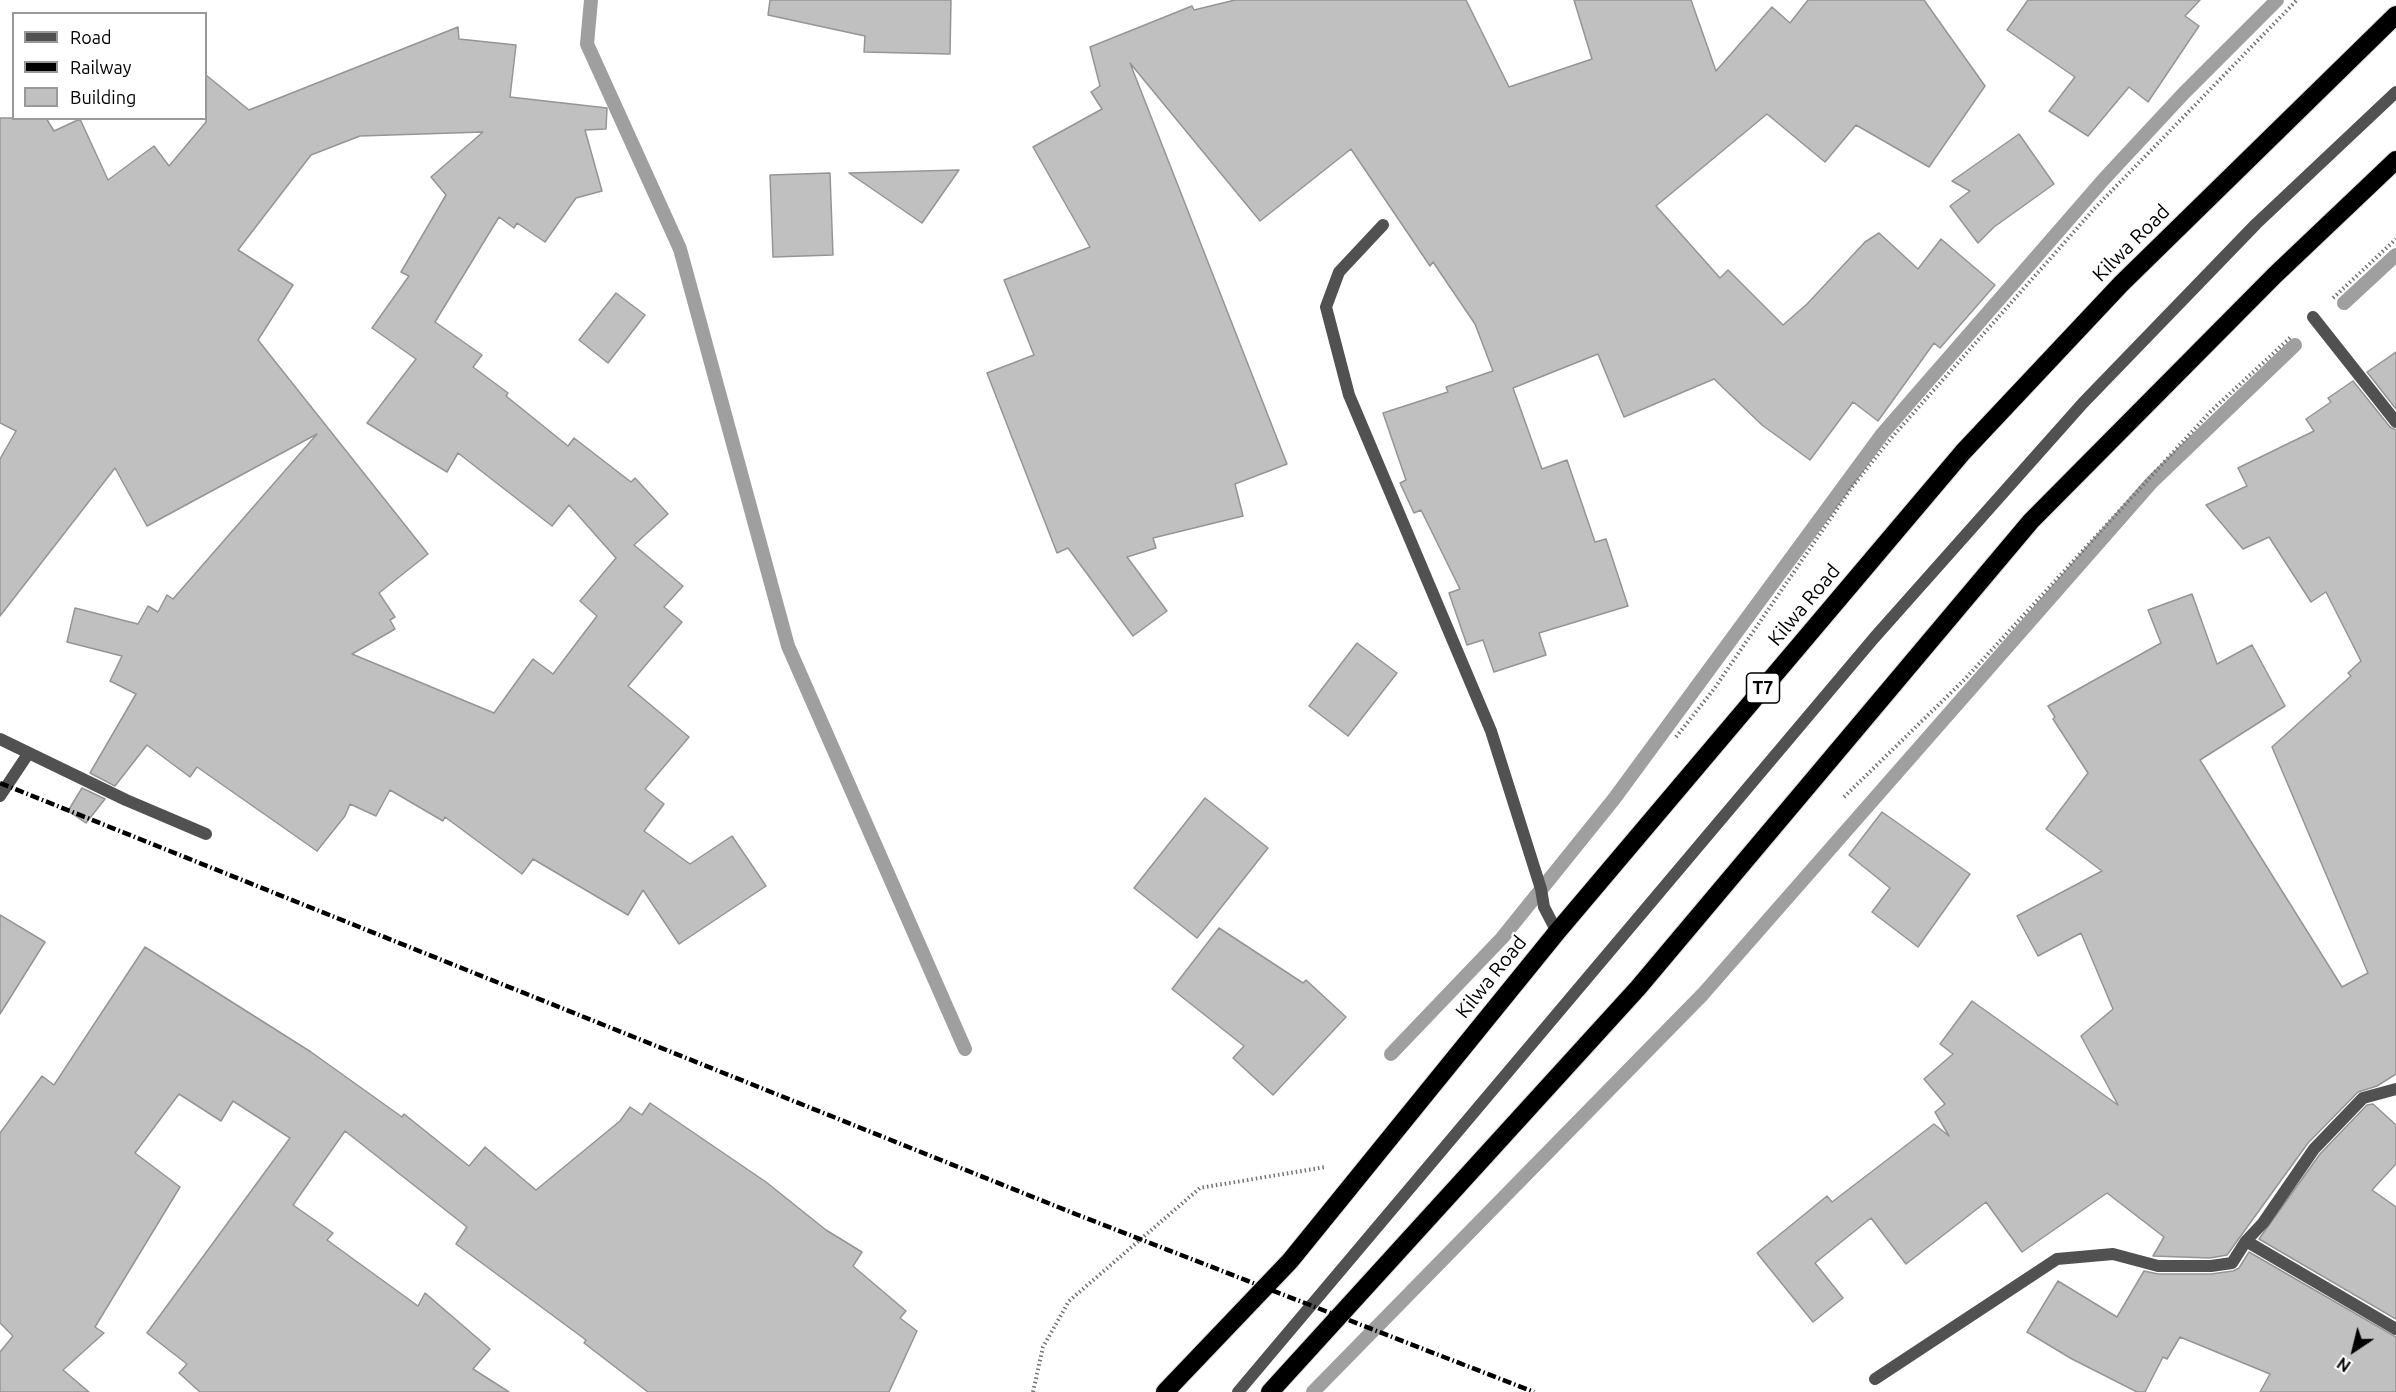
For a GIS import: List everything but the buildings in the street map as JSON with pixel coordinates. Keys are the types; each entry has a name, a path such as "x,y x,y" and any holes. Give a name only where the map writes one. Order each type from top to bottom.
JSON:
{"highway":[{"name":"Kilwa Road","path":"1166,1392 1290,1261 1557,932 1963,452 2121,284 2396,15"},
{"path":"1270,1392 1638,988 2031,521 2275,275 2396,160"}],"street":[{"path":"1238,1392 1874,638 2075,411 2256,224 2396,92"},
{"path":"1383,225 1339,272 1326,307 1349,395 1491,731 1544,907 1557,932"},
{"path":"2313,317 2396,422"},
{"path":"0,739 28,754 206,834"},
{"path":"0,796 28,754"},
{"path":"1875,1379 2057,1259 2113,1254 2158,1266 2211,1266 2232,1263 2246,1241 2263,1223 2314,1149 2363,1098 2396,1089"},
{"path":"2246,1241 2396,1329"}],"path":[{"path":"1671,743 1714,689 1852,487 1893,436 2095,208 2297,0"},
{"path":"1843,798 1965,680 2211,411 2396,239"},
{"path":"1033,1392 1043,1347 1069,1301 1200,1188 1328,1166"}],"waterway":[{"path":"591,0 587,44 680,249 788,646 965,1049"},
{"path":"1391,1054 1502,938 1614,799 1883,433 2104,179 2184,93 2277,0"},
{"path":"2344,303 2396,255"},
{"path":"1313,1392 1703,994 2152,482 2295,345"}],"railway":[{"path":"0,783 1078,1215 1534,1392"}]}
